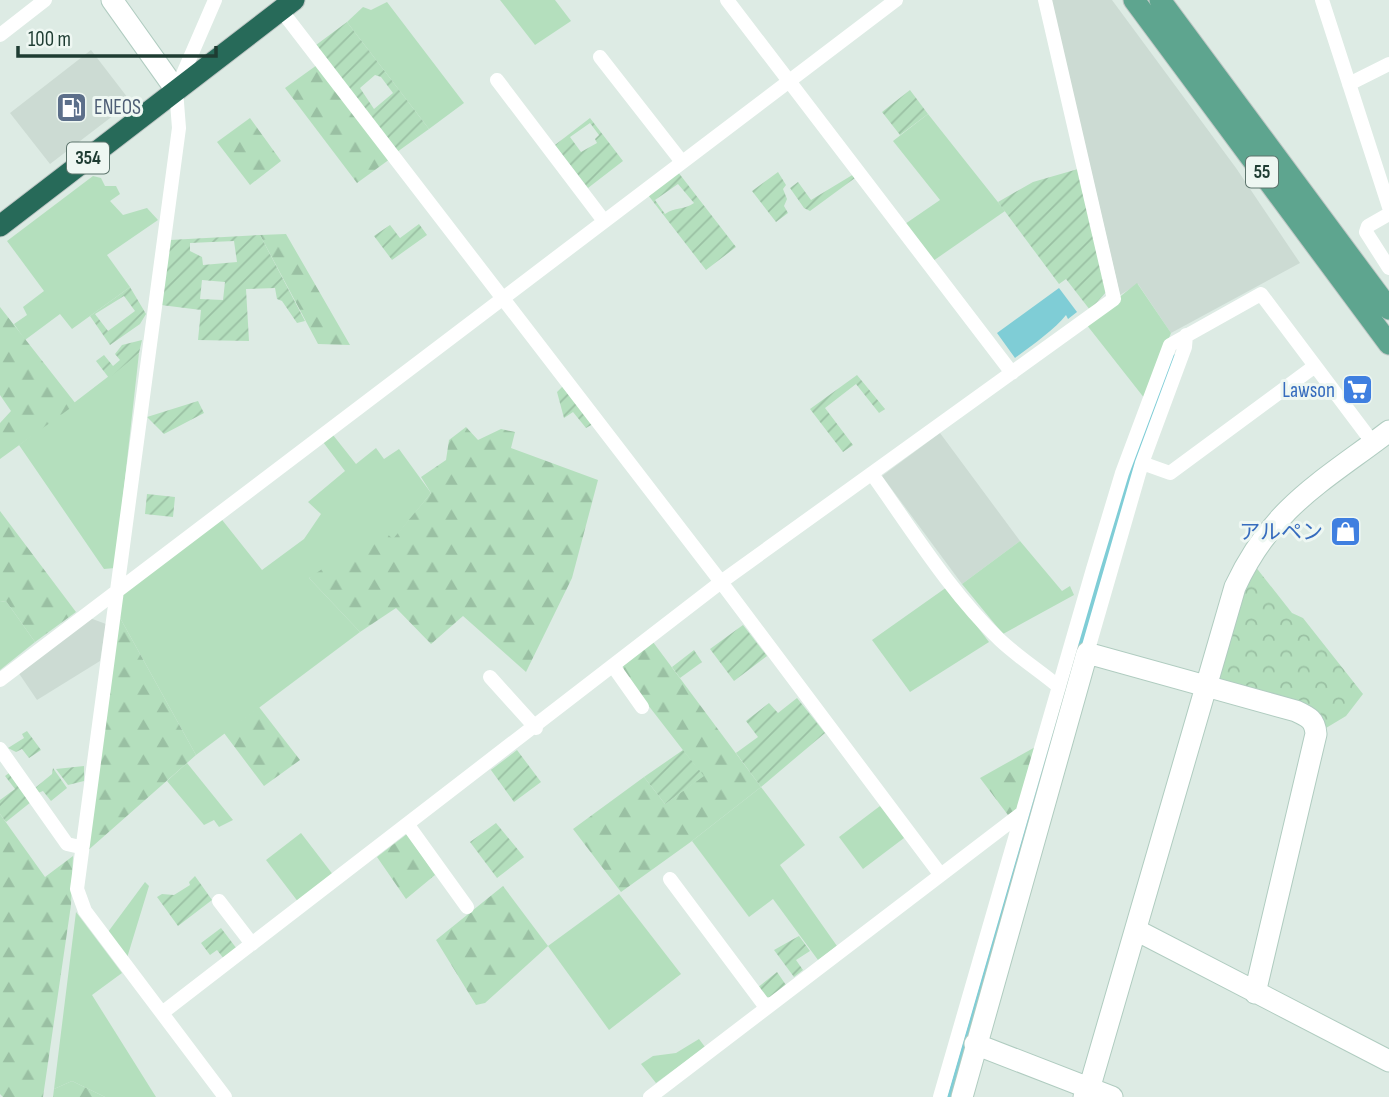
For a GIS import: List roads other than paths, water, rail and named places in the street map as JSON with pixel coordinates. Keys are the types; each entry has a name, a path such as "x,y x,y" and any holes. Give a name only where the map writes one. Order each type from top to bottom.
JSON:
{"highway":[{"name":"354","path":"0,226 287,5"}],"main road":[{"name":"55","path":"1134,0 1389,344"},
{"name":"55","path":"1160,0 1389,309"}],"street":[{"path":"0,35 45,0"},
{"path":"112,0 176,90"},
{"path":"215,0 176,90 179,128 80,847 77,889 81,905 225,1097"},
{"path":"727,0 1012,373"},
{"path":"0,680 116,589 896,0"},
{"path":"162,1013 536,728 721,582 1114,299 1045,0"},
{"path":"1322,0 1389,207"},
{"path":"287,5 502,298 721,582 940,874"},
{"path":"600,57 682,162"},
{"path":"1349,84 1389,64"},
{"path":"497,80 604,221"},
{"path":"1389,214 1368,226 1366,232 1389,268"},
{"path":"940,1097 1130,451 1170,345 1261,294 1315,366 1381,437 1294,501 1268,529 1249,558 1235,587 1087,1092"},
{"path":"962,1097 1142,463 1185,347 1186,335"},
{"path":"1142,463 1170,473 1315,366"},
{"path":"872,474 957,591 1000,640 1059,687"},
{"path":"1087,653 1296,711 1310,717 1315,726 1316,734 1255,993"},
{"path":"613,666 642,706"},
{"path":"490,677 536,728"},
{"path":"0,748 67,845 80,847"},
{"path":"650,1097 765,1006 1022,814"},
{"path":"408,825 467,906"},
{"path":"670,879 765,1006"},
{"path":"219,901 252,944"},
{"path":"1136,930 1389,1061"},
{"path":"975,1044 1087,1092 1112,1097"}],"water":[{"path":"1059,288 1077,312 1068,319 1066,315 1015,358 997,333"},
{"path":"1172,354 1177,355 956,1097 947,1097 1122,490"}],"place":[{"name":"ENEOS","path":"71,107"},
{"name":"Lawson","path":"1358,390"},
{"name":"アルペン","path":"1346,532"}]}
